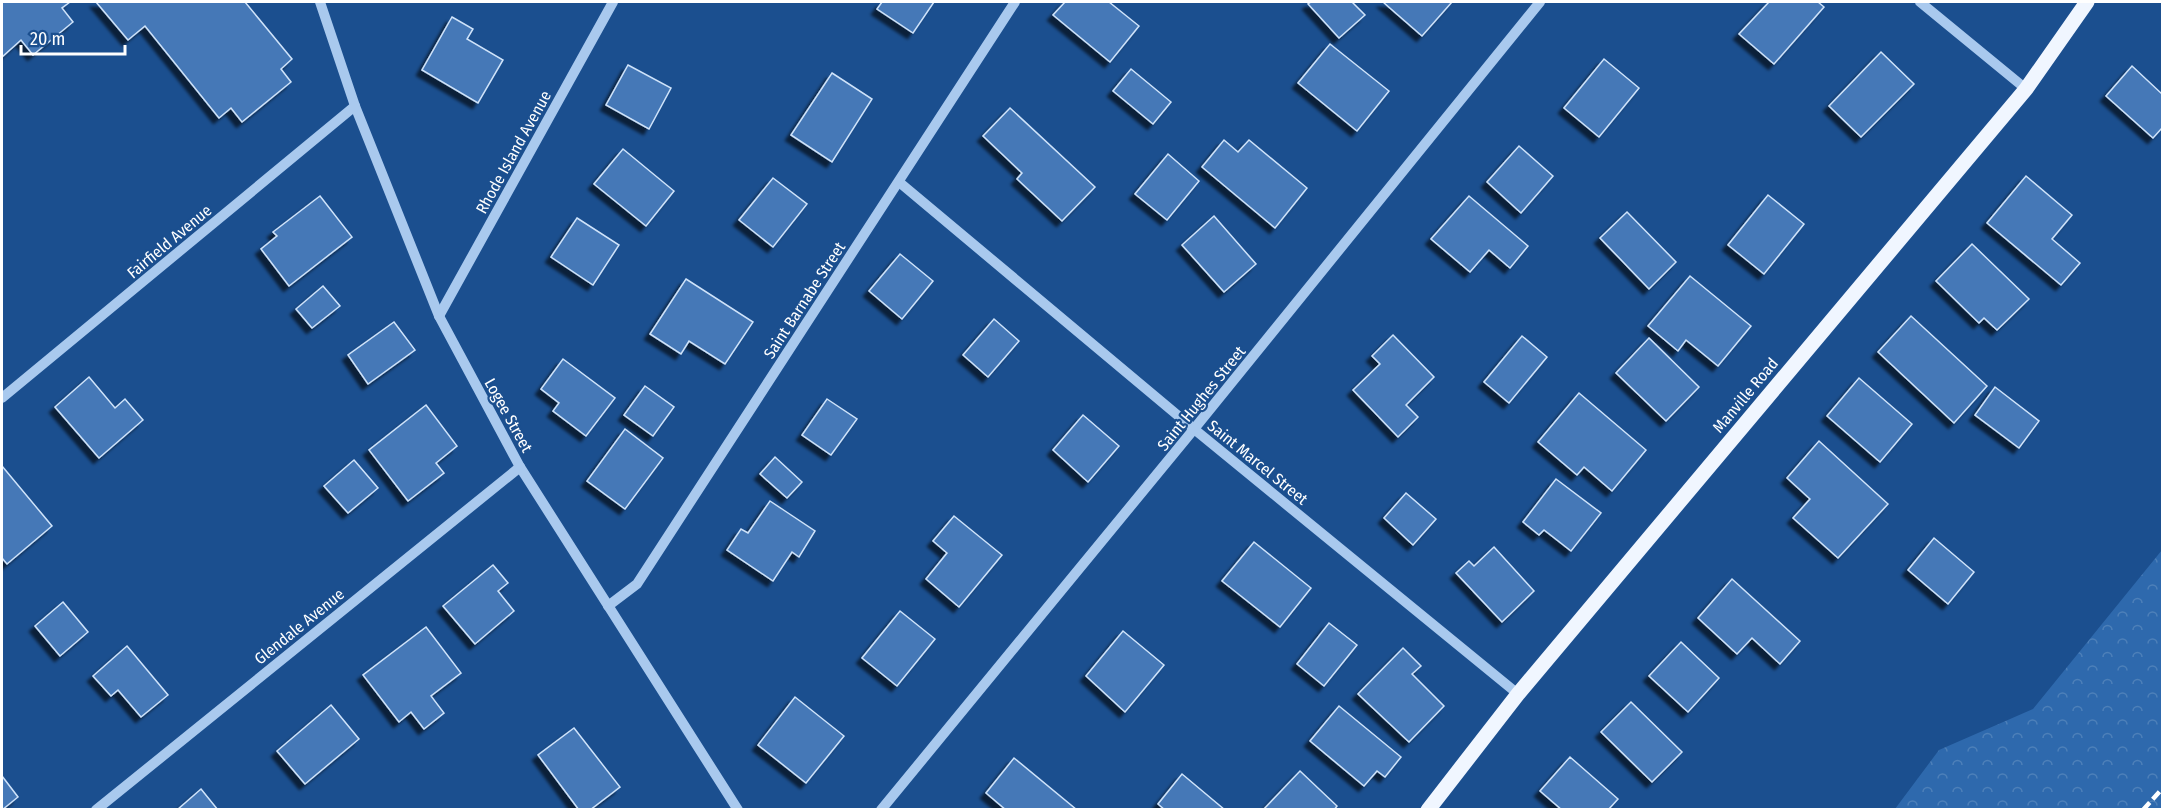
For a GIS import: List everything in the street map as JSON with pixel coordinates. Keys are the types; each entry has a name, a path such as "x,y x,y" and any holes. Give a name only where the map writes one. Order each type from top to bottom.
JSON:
{"main road":[{"name":"Manville Road","path":"1428,810 1518,694 2026,89 2087,2"}],"street":[{"name":"Logee Street","path":"320,2 356,106 439,316 520,466 738,810"},
{"name":"Rhode Island Avenue","path":"439,316 613,2"},
{"name":"Saint Barnabe Street","path":"608,606 637,584 1015,2"},
{"name":"Saint Hughes Street","path":"880,810 1194,429 1540,2"},
{"path":"1920,2 2026,89"},
{"name":"Fairfield Avenue","path":"2,398 356,106"},
{"name":"Saint Marcel Street","path":"899,182 1194,429 1518,694"},
{"name":"Glendale Avenue","path":"96,810 520,466"}],"green space":[{"path":"2162,550 2162,809 1895,809 1939,750 2033,709"}],"building":[{"path":"2,2 70,2 62,8 73,22 33,55 21,40 2,57"},
{"path":"96,2 245,2 292,59 281,69 291,82 242,122 231,108 219,118 145,26 128,40"},
{"path":"882,2 934,2 913,33 877,9"},
{"path":"1065,2 1109,2 1139,26 1110,62 1053,15"},
{"path":"1311,2 1352,2 1365,15 1339,38 1308,4"},
{"path":"1383,2 1452,2 1422,36"},
{"path":"1769,2 1818,2 1824,7 1774,64 1739,34"},
{"path":"452,17 473,29 467,39 503,60 478,103 422,70"},
{"path":"1330,44 1389,91 1357,131 1298,83"},
{"path":"1881,52 1914,84 1861,137 1829,106"},
{"path":"1604,59 1639,88 1599,137 1564,108"},
{"path":"628,65 671,88 649,129 606,105"},
{"path":"2132,66 2162,94 2162,128 2153,138 2106,96"},
{"path":"1131,69 1171,102 1153,124 1113,91"},
{"path":"832,73 872,99 832,162 791,135"},
{"path":"1010,108 1095,187 1062,221 1017,179 1022,173 983,136"},
{"path":"1224,140 1238,152 1249,140 1307,188 1275,228 1202,167"},
{"path":"1519,146 1553,176 1521,213 1487,182"},
{"path":"623,149 674,191 646,226 594,184"},
{"path":"1168,154 1199,181 1167,220 1135,194"},
{"path":"2026,176 2072,215 2052,239 2080,263 2061,285 1987,223"},
{"path":"773,178 807,204 773,247 739,220"},
{"path":"1768,195 1804,224 1764,274 1728,245"},
{"path":"320,196 352,237 289,286 261,249 277,236 273,232"},
{"path":"1469,196 1528,246 1510,268 1489,250 1470,272 1431,239"},
{"path":"1627,212 1676,262 1649,289 1600,238"},
{"path":"1214,216 1256,264 1224,292 1182,245"},
{"path":"577,218 619,245 593,285 551,257"},
{"path":"1972,244 2029,299 1997,330 1984,318 1979,323 1936,281"},
{"path":"900,254 933,281 902,319 869,291"},
{"path":"1690,276 1751,326 1718,366 1686,340 1678,351 1648,326"},
{"path":"686,279 753,322 725,364 689,341 681,354 650,334"},
{"path":"323,286 340,306 312,328 296,309"},
{"path":"1911,316 1987,386 1954,423 1878,352"},
{"path":"994,319 1019,341 988,377 963,355"},
{"path":"394,322 415,350 368,384 348,355"},
{"path":"1393,335 1434,377 1406,405 1418,417 1398,437 1353,390 1380,364 1372,356"},
{"path":"1522,336 1547,357 1509,403 1484,382"},
{"path":"1649,338 1699,387 1666,421 1616,373"},
{"path":"563,359 615,398 586,436 553,411 559,403 541,389"},
{"path":"89,377 115,408 125,399 143,420 99,458 55,407"},
{"path":"1859,378 1912,424 1880,462 1827,416"},
{"path":"645,386 674,407 653,436 624,415"},
{"path":"1995,387 2039,421 2019,448 1975,415"},
{"path":"1579,393 1646,450 1612,491 1584,467 1577,475 1538,442"},
{"path":"827,399 857,419 831,455 802,435"},
{"path":"426,405 457,446 436,463 444,473 408,501 369,450"},
{"path":"1083,415 1119,446 1088,482 1053,450"},
{"path":"625,429 663,458 625,509 587,481"},
{"path":"1819,441 1888,504 1838,558 1793,518 1810,499 1787,478"},
{"path":"775,457 802,482 787,498 760,474"},
{"path":"354,460 378,488 348,513 324,486"},
{"path":"2,466 52,526 7,564 2,558"},
{"path":"1556,479 1601,513 1571,551 1544,530 1539,535 1523,522"},
{"path":"1406,493 1436,519 1413,545 1384,518"},
{"path":"770,501 815,531 799,557 792,552 773,581 727,550 741,529 748,533"},
{"path":"954,516 1002,555 959,607 926,579 947,553 933,541"},
{"path":"1934,538 1974,572 1948,604 1908,570"},
{"path":"1254,542 1311,588 1280,627 1222,581"},
{"path":"1494,547 1534,591 1502,622 1456,573 1469,561 1474,566"},
{"path":"493,565 508,583 498,591 514,611 475,644 443,606"},
{"path":"1732,579 1800,641 1780,664 1752,638 1737,654 1698,618"},
{"path":"63,602 88,632 60,656 35,626"},
{"path":"900,611 935,639 897,686 862,658"},
{"path":"1329,623 1357,645 1324,686 1297,664"},
{"path":"426,627 461,673 431,696 444,713 424,729 411,712 399,722 363,675"},
{"path":"1123,631 1164,665 1125,712 1086,676"},
{"path":"1681,642 1719,678 1688,712 1649,676"},
{"path":"127,646 168,695 141,717 118,690 111,696 93,676"},
{"path":"1403,648 1421,666 1412,674 1444,706 1409,742 1358,694"},
{"path":"795,697 844,736 806,783 758,745"},
{"path":"1631,702 1682,752 1652,782 1601,732"},
{"path":"331,705 359,739 305,784 277,751"},
{"path":"1339,706 1401,757 1385,777 1377,771 1364,786 1310,741"},
{"path":"574,728 620,787 590,810 579,810 538,755"},
{"path":"1570,757 1618,799 1608,810 1562,810 1540,791"},
{"path":"1014,758 1077,810 1006,810 986,793"},
{"path":"1300,771 1337,806 1334,810 1263,810"},
{"path":"1182,774 1225,810 1165,810 1158,804"},
{"path":"2,776 18,797 2,810"},
{"path":"201,789 218,810 177,810"}],"railway":[{"path":"2143,810 2162,789"}]}
